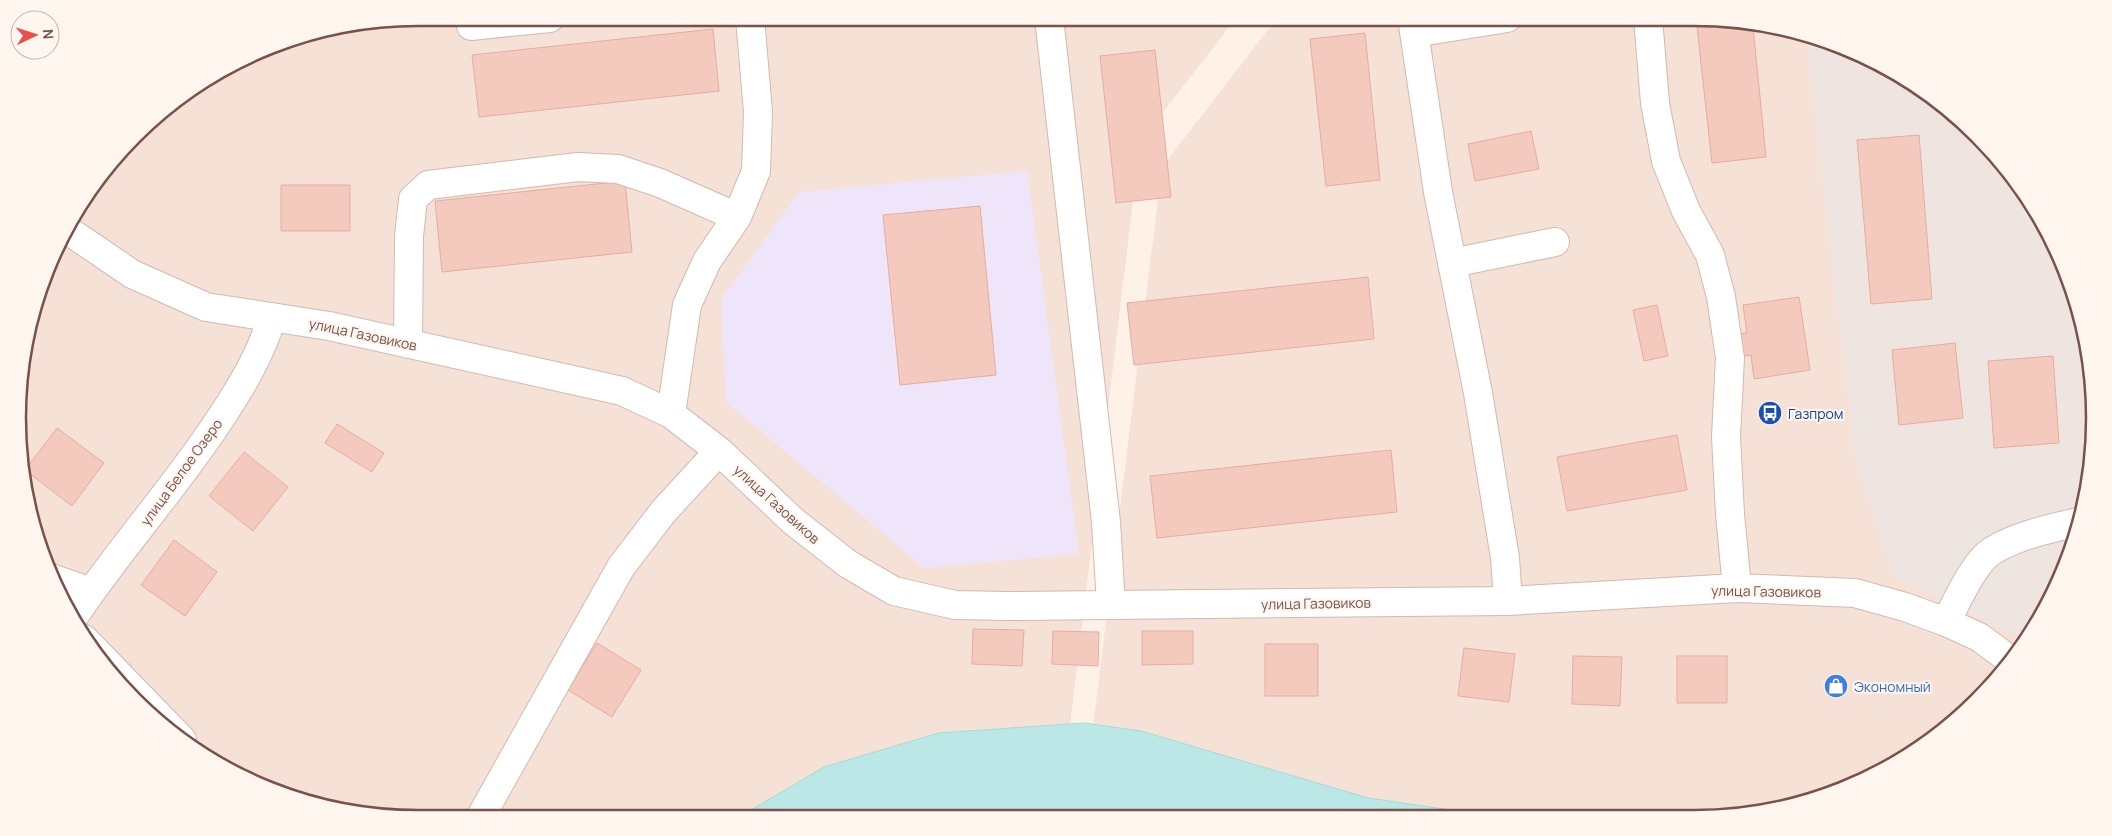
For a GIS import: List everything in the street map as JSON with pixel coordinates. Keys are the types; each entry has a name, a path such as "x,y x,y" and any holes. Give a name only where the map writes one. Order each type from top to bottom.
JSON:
{"street":[{"path":"671,414 686,305 707,262 737,217 756,171 758,112 751,26"},
{"path":"1050,26 1105,512 1111,605"},
{"path":"1413,26 1438,192 1480,403 1506,558 1508,601"},
{"path":"1649,26 1655,103 1666,161 1686,211 1710,255 1721,297 1730,358 1726,438 1730,514 1737,588"},
{"path":"408,344 409,236 414,199 428,185 578,167 618,168 660,183 737,217"},
{"name":"улица Газовиков","path":"73,234 132,274 206,307 329,326 622,391 671,414 719,451 793,521 848,564 894,591 955,604 1006,606 1508,601 1737,588 1855,593 1905,607 1946,622 1979,637 2005,656"},
{"path":"1452,264 1555,242"},
{"name":"улица Белое Озеро","path":"78,611 192,462 245,382 266,340 272,317"},
{"path":"484,810 621,567 663,512 719,451"},
{"path":"1946,622 1971,574 1990,552 2038,532 2071,524"},
{"path":"63,582 91,592"}],"shaded area":[{"path":"418,26 1230,26 1140,142 1060,810 418,810 367,806 317,796 268,780 222,757 200,744 160,713 123,676 92,636 56,568 47,544 34,494 27,444 26,418 27,392 34,342 47,292 56,268 92,200 123,160 141,141 160,123 200,92 268,56 292,47 342,34 392,27"},
{"path":"1271,26 1720,27 1770,34 1820,47 1844,56 1912,92 1952,123 1971,141 1989,160 2020,200 2056,268 2065,292 2078,342 2085,392 2086,418 2085,444 2078,494 2065,544 2056,568 2020,636 1989,676 1952,713 1912,744 1890,757 1844,780 1795,796 1745,806 1694,810 1083,810 1162,167"},
{"path":"1807,43 1844,56 1912,92 1952,123 1971,141 1989,160 2020,200 2045,245 2065,292 2078,342 2085,392 2085,444 2082,469 2078,494 2065,544 2045,591 2019,637 1893,576 1854,457"},
{"path":"1027,171 1079,554 924,568 726,402 721,299 799,192"}],"water":[{"path":"1084,723 1141,731 1368,798 1451,810 751,810 824,767 939,733"}],"building":[{"path":"1697,26 1753,31 1766,157 1712,163"},
{"path":"713,29 719,91 479,117 472,55"},
{"path":"1365,33 1380,180 1326,186 1310,39"},
{"path":"1155,50 1171,197 1116,203 1100,56"},
{"path":"1531,131 1539,169 1475,181 1468,144"},
{"path":"1919,135 1932,299 1871,304 1857,140"},
{"path":"625,181 632,252 442,272 435,201"},
{"path":"281,185 350,185 350,231 281,231"},
{"path":"980,206 996,375 900,385 883,215"},
{"path":"1368,277 1374,339 1134,365 1127,303"},
{"path":"1799,297 1810,370 1754,379 1751,355 1741,357 1737,334 1747,333 1743,305"},
{"path":"1657,305 1668,356 1644,361 1633,310"},
{"path":"1955,343 1963,418 1899,425 1892,350"},
{"path":"2053,356 2059,443 1994,448 1988,361"},
{"path":"337,424 384,453 372,472 325,443"},
{"path":"57,428 104,463 72,506 31,475 29,464"},
{"path":"1677,435 1687,490 1567,511 1557,457"},
{"path":"1391,450 1397,512 1157,538 1150,476"},
{"path":"244,452 288,487 253,531 209,496"},
{"path":"174,540 217,572 185,616 141,585"},
{"path":"973,629 1024,630 1022,666 972,664"},
{"path":"1053,631 1099,632 1098,666 1052,664"},
{"path":"1142,631 1193,631 1193,664 1142,665"},
{"path":"597,643 641,670 612,717 568,690"},
{"path":"1265,644 1318,644 1318,696 1265,696"},
{"path":"1464,648 1515,654 1509,702 1458,696"},
{"path":"1573,656 1622,657 1620,706 1572,704"},
{"path":"1677,656 1727,656 1727,703 1677,703"}],"place":[{"name":"Газпром","path":"1770,413"},
{"name":"Экономный","path":"1836,686"}]}
